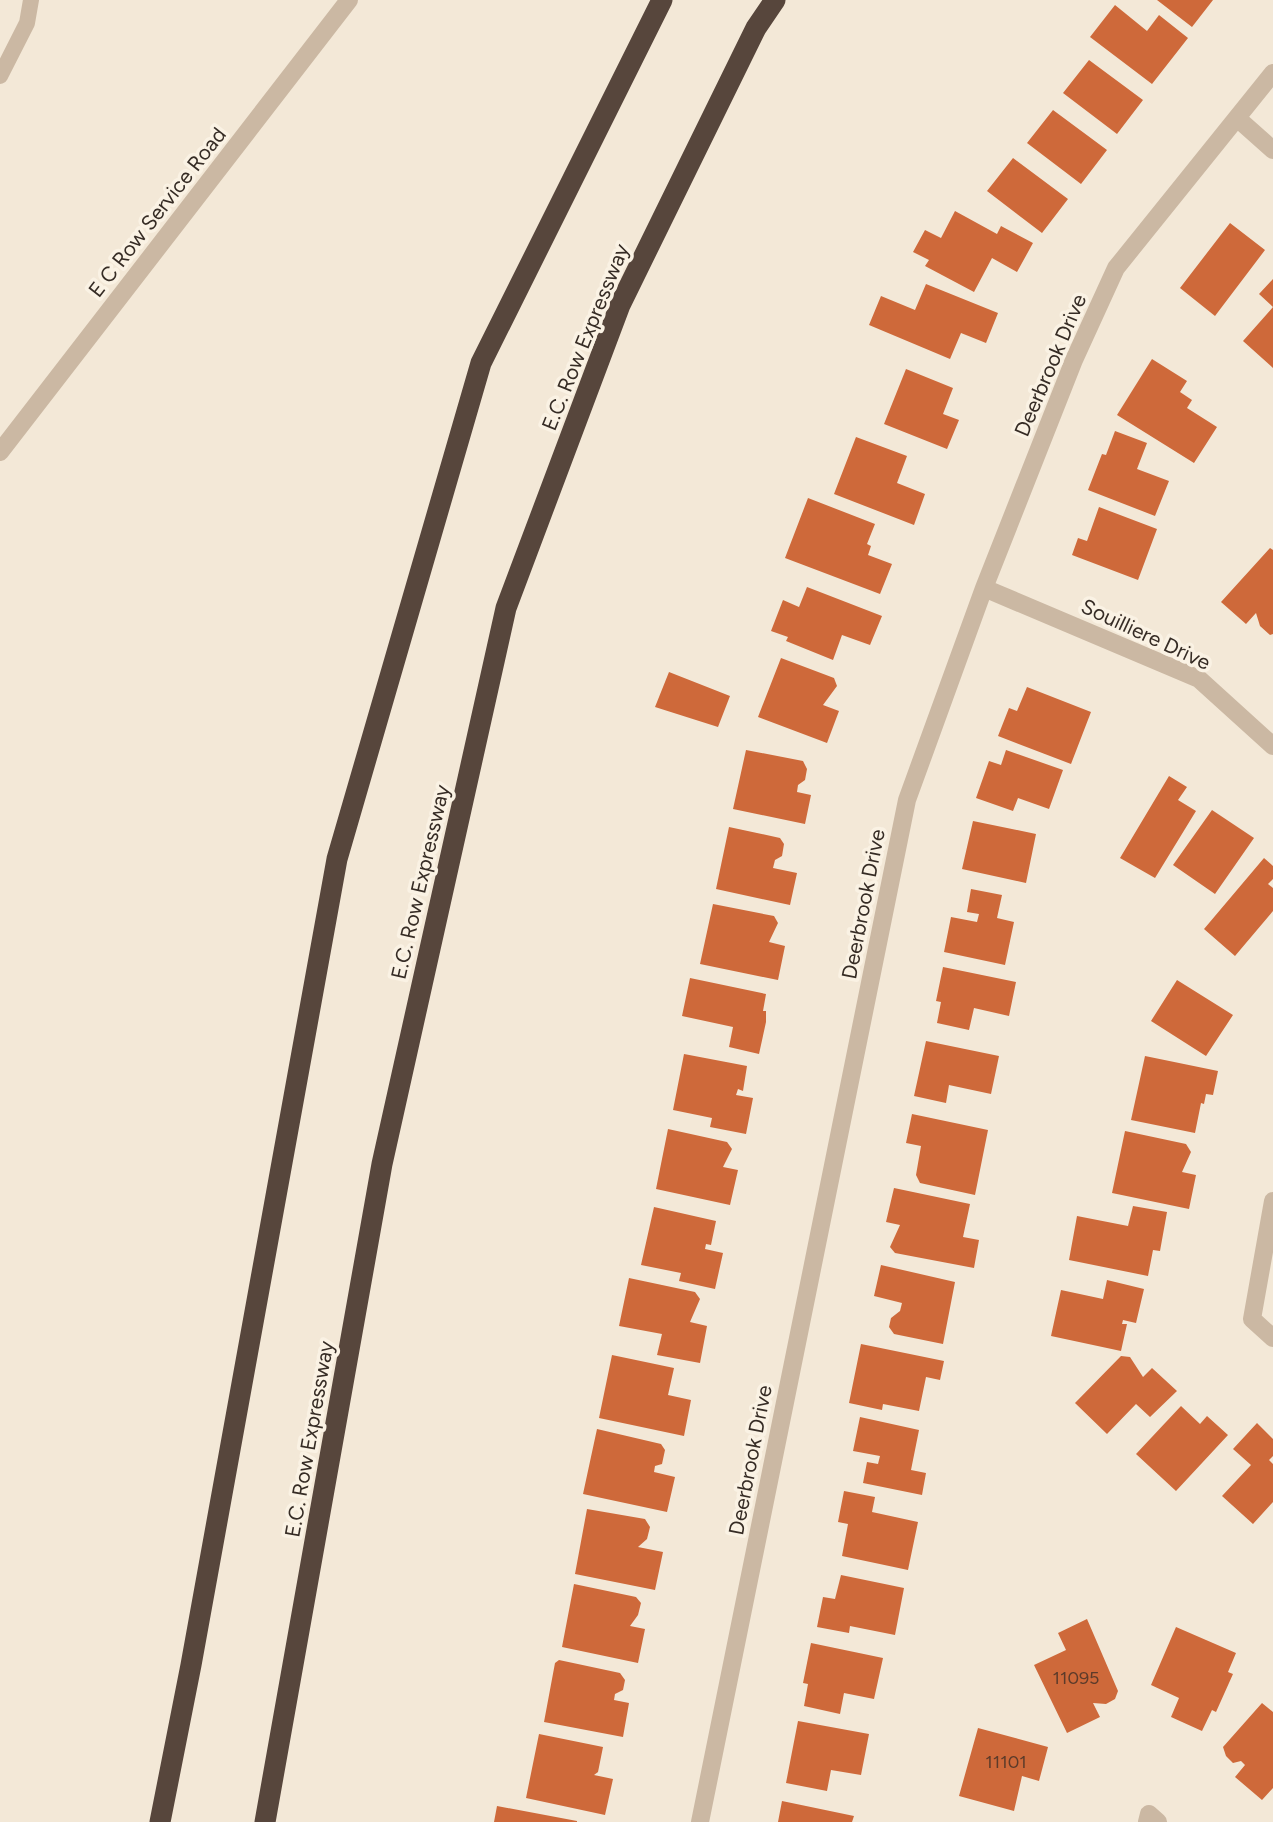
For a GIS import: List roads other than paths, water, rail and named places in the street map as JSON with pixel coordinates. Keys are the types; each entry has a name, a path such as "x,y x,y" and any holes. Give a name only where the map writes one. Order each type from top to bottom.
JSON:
{"highway":[{"path":"160,1822 191,1665 337,859 481,363 662,0"},
{"name":"E.C. Row Expressway","path":"265,1822 382,1164 506,608 620,305 756,29 775,0"}],"street":[{"name":"E C Row Service Road","path":"0,452 349,0"},
{"name":"Deerbrook Drive","path":"700,1822 907,800 984,588 1074,360 1116,268 1273,73"},
{"path":"1237,118 1273,150"},
{"name":"Souilliere Drive","path":"984,588 1199,679 1273,746"},
{"path":"1273,1201 1252,1319 1273,1338"},
{"path":"1147,1822 1149,1814 1158,1822"}],"lane":[{"path":"0,76 27,23 32,0"}]}
